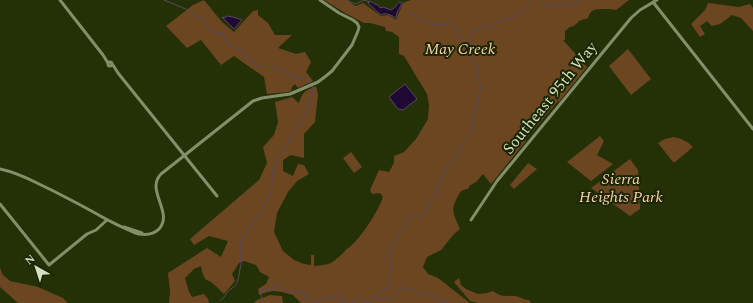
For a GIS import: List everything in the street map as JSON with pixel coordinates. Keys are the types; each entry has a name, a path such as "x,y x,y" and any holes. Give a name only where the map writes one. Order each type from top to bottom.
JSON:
{"street":[{"path":"60,0 217,196"},
{"path":"0,169 15,173 68,198 132,232 147,234 157,231 163,221 155,186 157,179 163,172 253,101 260,98 286,95 318,82 332,71 352,45 358,34 359,27 355,21 342,15 320,0"},
{"path":"655,1 753,129"},
{"name":"Southeast 95th Way","path":"471,220 497,181 608,46 640,10 655,1"},
{"path":"0,204 49,265 87,234 96,230 108,220"}],"green space":[{"path":"204,0 222,22 234,32 253,11 258,10 258,15 268,23 275,35 292,35 278,48 296,54 305,52 311,62 306,72 313,81 298,88 295,84 289,92 267,94 264,77 234,56 221,65 201,40 187,48 166,26 193,5"},
{"name":"May Creek","path":"324,0 348,0 356,6 363,3 381,16 389,15 396,20 403,3 411,0 629,0 616,10 595,10 588,18 579,21 565,31 565,40 563,40 587,67 558,103 559,100 525,140 526,141 491,184 483,174 476,182 469,186 469,188 461,191 457,197 453,210 460,229 441,250 427,257 423,267 428,274 438,278 470,303 301,303 293,295 282,292 274,291 259,295 258,289 266,284 269,277 260,272 256,265 244,261 239,263 232,274 235,281 224,294 211,282 205,279 201,266 194,269 185,278 192,297 204,294 209,303 169,303 170,291 168,273 207,248 221,257 228,241 209,236 194,245 190,239 259,180 267,163 263,147 274,135 278,122 275,102 292,97 299,103 305,92 316,86 318,94 315,122 304,134 304,158 291,155 283,160 283,171 293,176 298,164 304,165 309,174 297,181 288,192 277,213 274,232 283,251 294,260 311,265 311,255 314,255 314,266 331,263 360,237 374,217 383,197 380,193 372,194 370,190 379,170 389,172 394,163 394,156 404,152 416,139 428,119 429,105 427,94 404,56 399,54 399,37 392,32 386,31 385,27 364,23"},
{"path":"708,3 739,7 750,4 753,8 753,31 741,18 732,15 720,24 712,26 707,21 700,26 705,34 700,37 691,24 705,10"},
{"path":"628,49 651,79 631,95 609,66"},
{"path":"600,136 604,141 597,155 613,164 591,181 567,162"},
{"path":"673,137 684,140 693,147 675,162 673,162 658,143"},
{"path":"351,152 362,167 354,173 343,158"},
{"name":"Sierra Heights Park","path":"630,159 638,170 640,209 630,216 591,188"},
{"path":"528,163 537,169 514,189 510,185"},
{"path":"0,267 2,274 10,281 38,287 63,298 68,303 18,303 0,287"},
{"path":"459,278 461,285 478,294 493,291 504,296 515,296 529,300 531,303 478,303 470,301 454,282"},
{"path":"270,295 282,296 283,303 254,303 257,300"}],"shaded area":[{"path":"370,1 378,5 380,8 383,7 391,10 400,2 402,3 396,18 387,14 381,15 368,3"},
{"path":"226,16 242,20 234,29 222,17 225,18"},
{"path":"405,84 417,99 403,110 398,109 389,97"}],"waterway":[{"path":"164,0 188,10 196,16 202,18 209,30 223,33 227,44 240,49 244,56 251,59 260,67 275,68 284,71 291,76 307,80 311,83"},
{"path":"346,0 356,4 364,0 370,2"},
{"name":"May Creek","path":"352,303 360,298 368,302 381,290 385,291 388,289 391,277 391,256 389,250 391,244 397,239 399,233 410,216 420,215 423,217 428,203 436,195 445,167 456,157 464,140 473,130 473,118 478,102 478,95 482,86 476,76 478,69 468,51 471,35 475,28 488,28 513,17 524,10 533,0"},
{"name":"May Creek","path":"542,0 545,5 549,7 558,4 567,7 579,0"},
{"path":"410,13 416,14 422,22 441,25 452,23 457,30 460,44 467,49"},
{"path":"220,301 228,291 235,286 238,280 241,264 240,243 265,205 272,185 276,160 282,150 287,147 290,138 305,114 312,95 312,86"},
{"name":"May Creek","path":"262,303 262,289 273,290 275,284 287,292 292,292 295,290 298,292 304,292 305,297 308,299 316,300 340,296 340,301 347,303"},
{"path":"374,299 392,299 397,290 404,287 417,292 420,295 429,293 448,303"}]}
